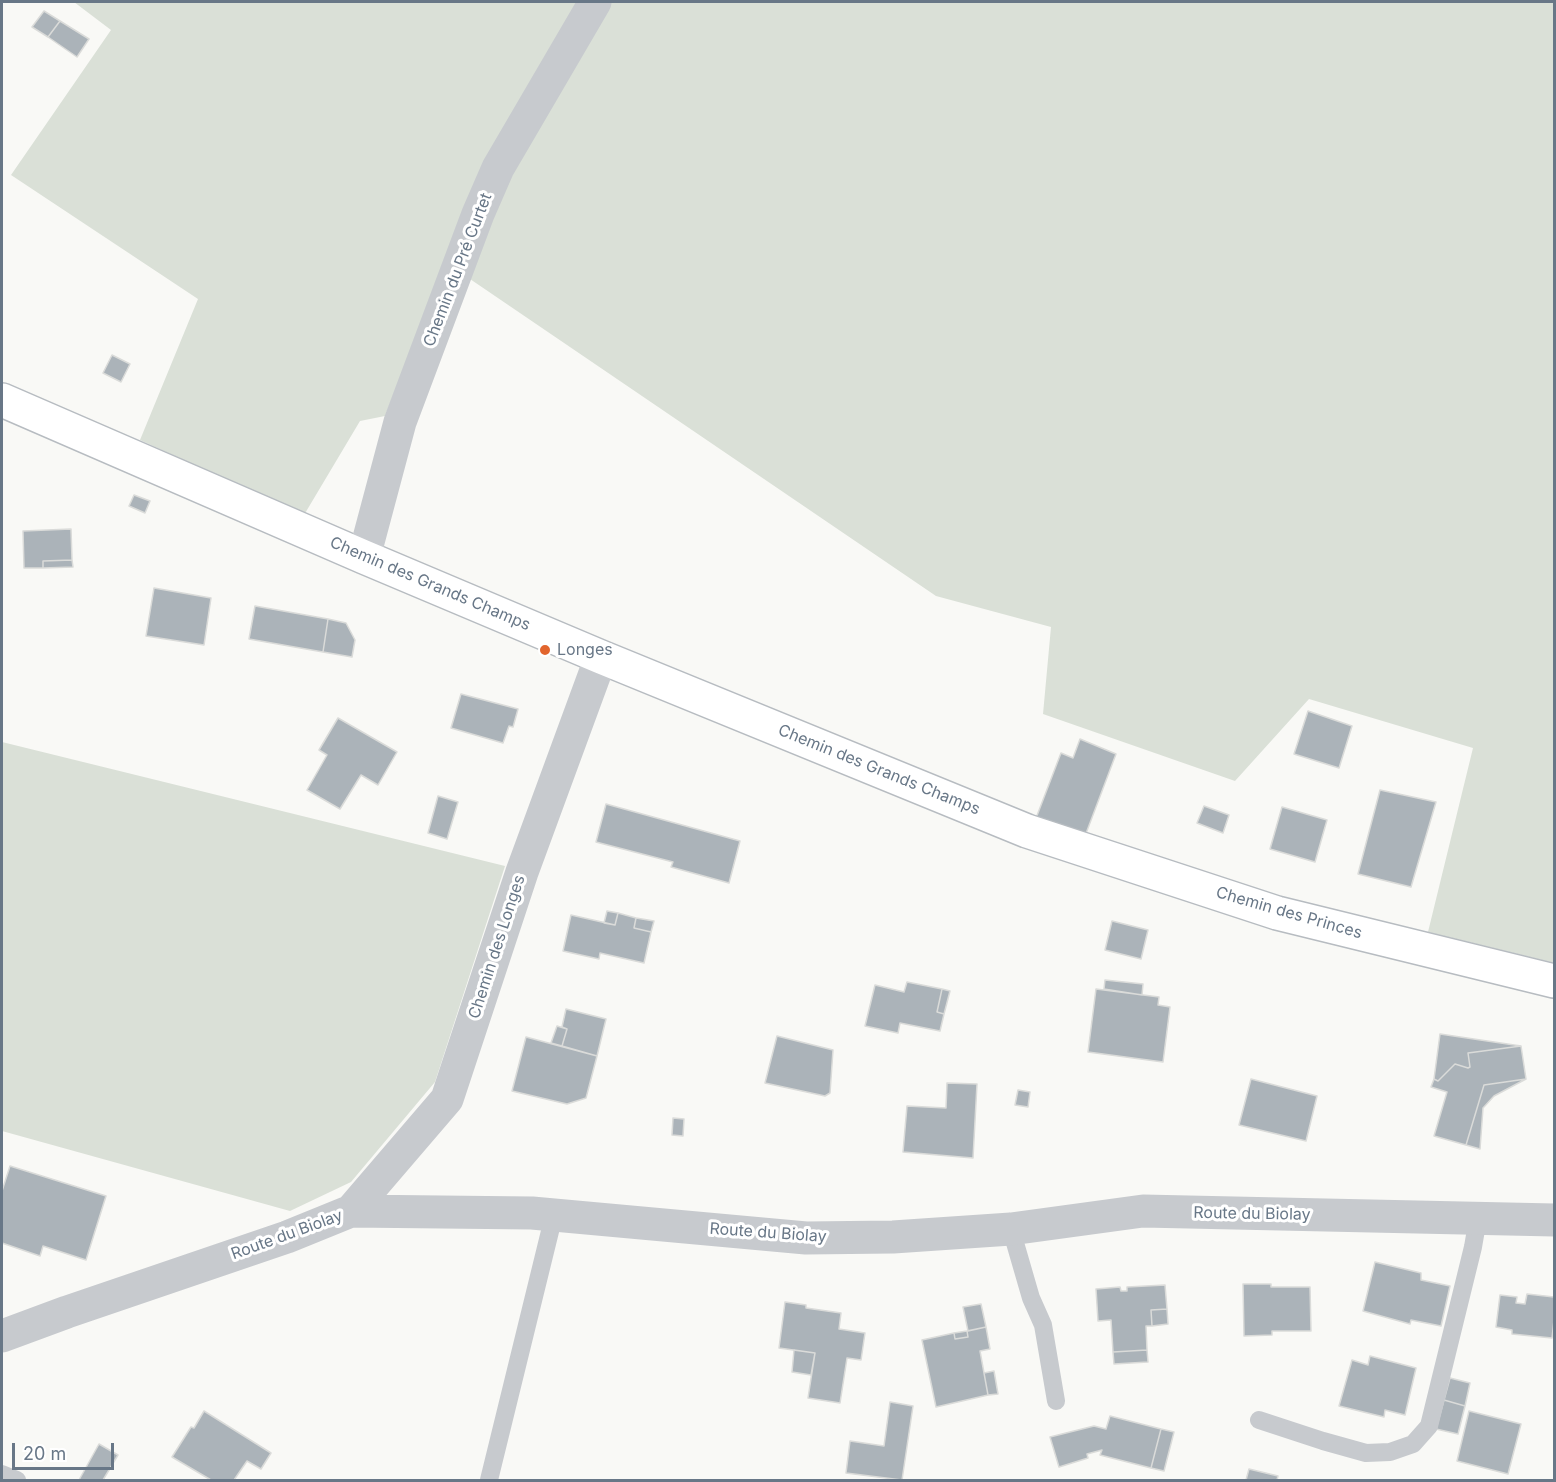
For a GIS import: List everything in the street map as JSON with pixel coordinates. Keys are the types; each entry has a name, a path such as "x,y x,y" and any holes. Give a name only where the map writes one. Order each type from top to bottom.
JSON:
{"street":[{"name":"Chemin du Pré Curtet","path":"364,557 400,422 478,214 498,168 595,2"},
{"name":"Chemin des Grands Champs","path":"2,400 601,657 1027,831"},
{"name":"Chemin des Longes","path":"351,1211 447,1099 522,872 601,657"},
{"name":"Chemin des Princes","path":"1027,831 1277,913 1554,981"},
{"name":"Route du Biolay","path":"2,1336 287,1237 351,1211 532,1213 806,1238 893,1237 1011,1229 1143,1211 1554,1220"}],"lane":[{"path":"489,1480 554,1215"},
{"path":"1259,1420 1323,1442 1366,1453 1390,1452 1413,1444 1429,1426 1478,1218"},
{"path":"1011,1229 1031,1298 1043,1325 1056,1401"},
{"path":"2,1474 18,1480"}],"shaded area":[{"path":"74,2 1554,2 1554,963 1428,932 1473,748 1309,699 1235,781 1043,714 1051,627 936,596 445,262 385,416 360,421 304,515 140,440 198,299 11,175 111,30"},
{"path":"2,742 505,866 435,1082 351,1182 290,1211 2,1131"}],"building":[{"path":"44,11 60,21 48,37 32,27"},
{"path":"60,21 89,39 77,57 48,37"},
{"path":"112,355 130,364 121,382 103,373"},
{"path":"134,495 150,501 145,513 129,506"},
{"path":"71,529 72,560 43,561 43,568 24,568 23,531"},
{"path":"72,560 73,567 43,568 43,561"},
{"path":"154,588 211,598 204,645 146,636"},
{"path":"255,606 328,619 323,652 249,639"},
{"path":"328,619 346,623 355,640 352,657 323,652"},
{"path":"461,694 518,709 513,727 509,726 503,743 451,728"},
{"path":"1308,711 1352,726 1339,768 1294,754"},
{"path":"338,718 397,752 378,785 361,775 340,809 307,790 327,755 319,750"},
{"path":"1080,739 1116,754 1082,844 1033,826 1061,753 1073,758"},
{"path":"1380,790 1436,802 1411,887 1358,874"},
{"path":"438,796 458,802 447,839 428,833"},
{"path":"606,804 740,841 729,883 671,867 673,862 596,842"},
{"path":"1204,806 1229,815 1223,833 1197,823"},
{"path":"1282,807 1327,820 1315,862 1270,849"},
{"path":"607,911 618,913 615,925 604,923"},
{"path":"618,913 636,918 634,928 651,932 644,963 600,953 599,959 563,951 571,915 615,925"},
{"path":"636,918 654,921 651,932 634,928"},
{"path":"1112,921 1148,930 1141,959 1105,950"},
{"path":"1105,980 1143,984 1142,995 1104,989"},
{"path":"907,982 942,989 937,1012 944,1014 940,1031 900,1023 898,1033 865,1026 875,985 904,992"},
{"path":"942,989 950,991 944,1014 937,1012"},
{"path":"1096,989 1159,997 1158,1005 1170,1007 1163,1062 1088,1052"},
{"path":"566,1009 606,1019 597,1056 562,1046 567,1029 562,1027"},
{"path":"557,1026 567,1029 562,1046 551,1043"},
{"path":"1440,1034 1521,1046 1468,1053 1470,1067 1455,1064 1438,1081 1434,1079"},
{"path":"777,1036 833,1050 830,1093 825,1096 765,1083"},
{"path":"526,1037 597,1056 586,1098 567,1104 512,1091"},
{"path":"1521,1046 1526,1079 1484,1085 1466,1145 1434,1136 1447,1092 1431,1087 1434,1079 1438,1081 1455,1064 1470,1067 1468,1053"},
{"path":"1251,1079 1317,1096 1306,1141 1239,1125"},
{"path":"1526,1079 1494,1096 1483,1108 1480,1149 1466,1145 1484,1085"},
{"path":"947,1083 977,1084 973,1158 903,1152 907,1106 946,1108"},
{"path":"1018,1090 1030,1092 1028,1107 1015,1105"},
{"path":"673,1118 684,1119 683,1136 672,1135"},
{"path":"10,1166 106,1196 86,1260 43,1246 40,1256 2,1243 2,1191"},
{"path":"1375,1262 1421,1273 1421,1280 1450,1286 1441,1326 1411,1320 1410,1324 1363,1311"},
{"path":"1243,1284 1310,1287 1311,1331 1272,1331 1272,1335 1244,1336"},
{"path":"1165,1285 1167,1309 1151,1310 1152,1326 1146,1326 1147,1350 1113,1352 1111,1320 1098,1321 1096,1289 1120,1287 1121,1291 1127,1291 1127,1287"},
{"path":"1527,1294 1554,1297 1552,1338 1512,1334 1512,1330 1496,1327 1500,1295 1517,1297 1516,1303 1525,1304"},
{"path":"785,1302 806,1305 806,1308 841,1313 839,1329 865,1333 861,1360 847,1358 840,1403 808,1398 815,1353 779,1348"},
{"path":"981,1304 986,1327 968,1331 963,1307"},
{"path":"1167,1309 1168,1324 1152,1326 1151,1310"},
{"path":"986,1327 990,1349 980,1351 988,1395 936,1407 922,1340 954,1333 955,1339 968,1337 967,1331"},
{"path":"967,1331 968,1337 955,1339 954,1333"},
{"path":"794,1350 815,1353 811,1375 792,1372"},
{"path":"1147,1350 1148,1362 1114,1364 1113,1352"},
{"path":"1370,1356 1416,1368 1405,1415 1385,1410 1384,1417 1339,1406 1352,1360 1368,1365"},
{"path":"994,1371 998,1394 988,1395 984,1373"},
{"path":"1450,1378 1470,1383 1465,1406 1444,1400"},
{"path":"1444,1400 1465,1406 1458,1434 1436,1429"},
{"path":"890,1402 913,1406 902,1480 846,1473 850,1441 884,1446"},
{"path":"204,1411 271,1453 261,1469 247,1461 234,1480 211,1480 172,1457"},
{"path":"1469,1411 1521,1424 1508,1474 1457,1461"},
{"path":"1110,1416 1161,1429 1151,1468 1100,1455 1102,1450 1087,1454 1088,1458 1059,1467 1050,1437 1094,1426 1106,1429"},
{"path":"1161,1429 1174,1432 1164,1471 1151,1468"},
{"path":"99,1444 118,1455 103,1480 79,1480"},
{"path":"1249,1469 1278,1476 1277,1480 1246,1480"}],"place":[{"name":"Longes","path":"545,650"}]}
